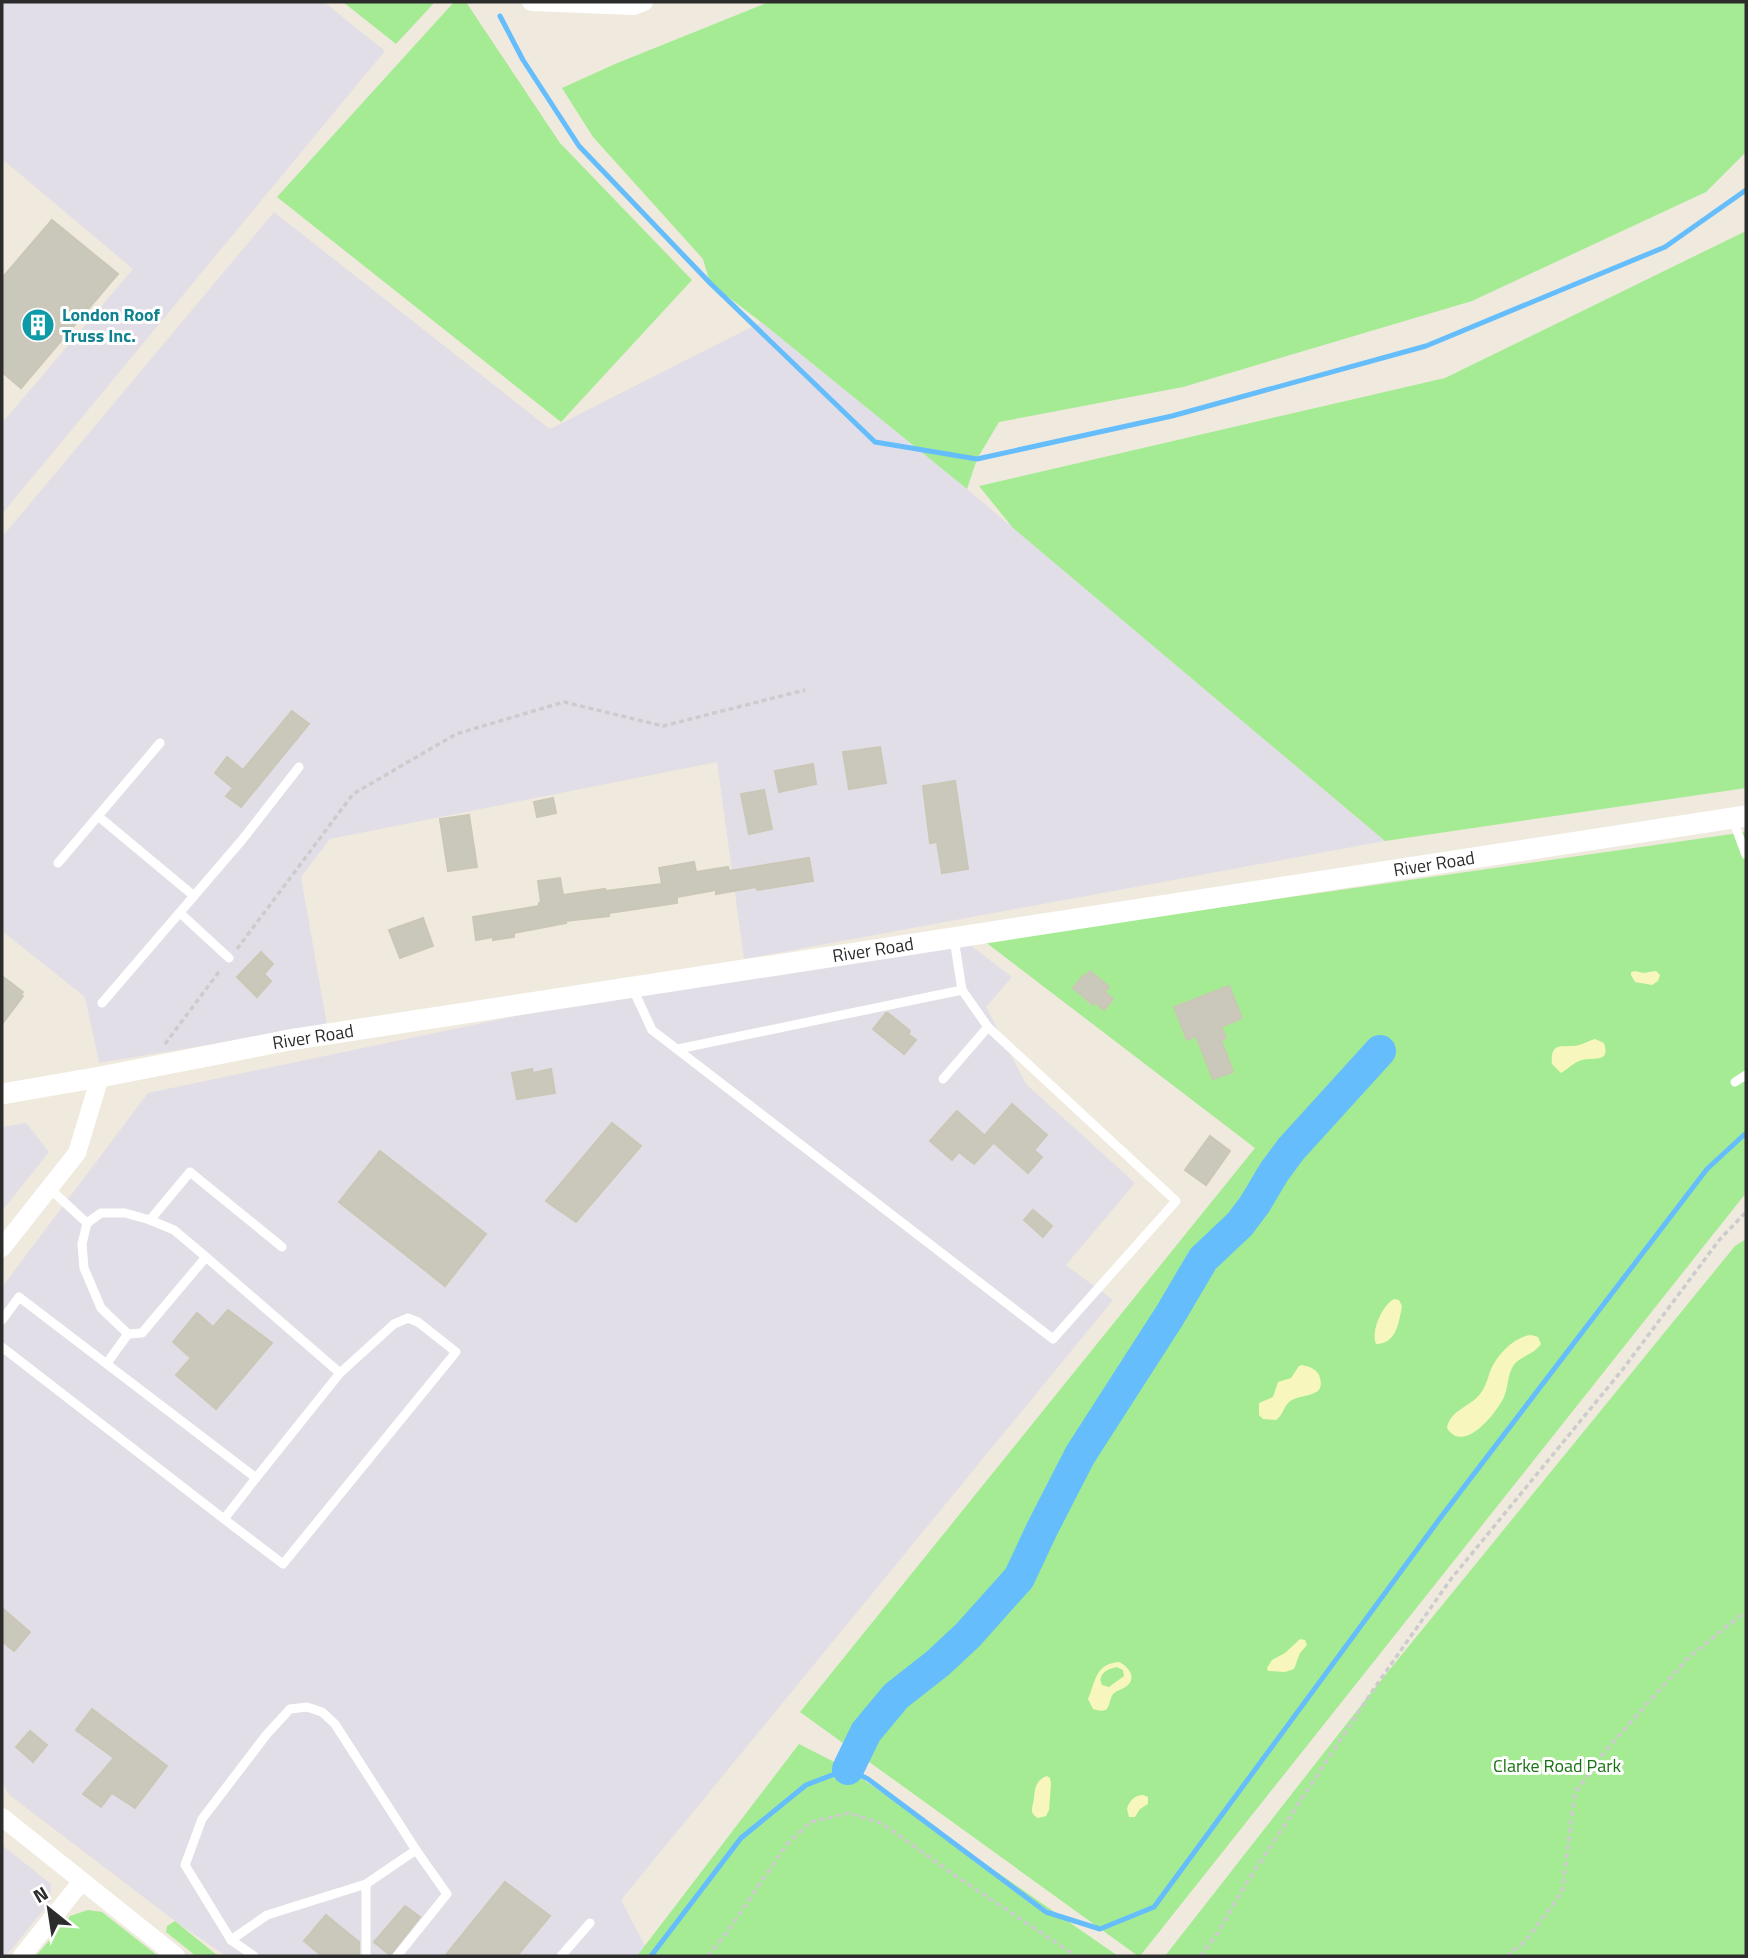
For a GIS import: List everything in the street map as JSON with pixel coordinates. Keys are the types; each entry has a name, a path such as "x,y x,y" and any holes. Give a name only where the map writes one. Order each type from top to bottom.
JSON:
{"street":[{"path":"531,2 633,6 644,2"},
{"name":"River Road","path":"2,1094 289,1040 1739,817"},
{"path":"2,1248 77,1153 100,1077"},
{"path":"2,1817 176,1956"},
{"path":"22,1956 82,1881"}],"lane":[{"path":"58,863 160,743"},
{"path":"102,1003 242,840 299,767"},
{"path":"98,816 194,896"},
{"path":"1739,817 1746,855"},
{"path":"180,913 229,958"},
{"path":"632,987 652,1030 1052,1339 1176,1201 988,1027 962,990 954,938"},
{"path":"678,1049 962,990"},
{"path":"943,1079 988,1027"},
{"path":"1735,1082 1746,1075"},
{"path":"150,1220 190,1172 282,1247"},
{"path":"49,1188 87,1223"},
{"path":"206,1257 142,1334 128,1334 101,1308 84,1268 82,1244 87,1223 101,1213 125,1213 174,1230 206,1257 340,1373"},
{"path":"2,1320 19,1297 256,1478"},
{"path":"2,1347 224,1519 283,1564 456,1352 418,1322 408,1318 394,1324 340,1373 224,1519"},
{"path":"107,1363 128,1334"},
{"path":"254,1956 231,1940 185,1865 202,1819 267,1734 290,1709 307,1707 322,1712 335,1724 447,1894 397,1956"},
{"path":"231,1940 267,1915 366,1884 416,1850"},
{"path":"366,1884 366,1956"},
{"path":"561,1956 590,1923"}],"path":[{"path":"147,1068 353,794 456,734 564,702 663,726 805,690"},
{"path":"1200,1956 1218,1933 1244,1887 1366,1700 1451,1579 1623,1369 1720,1239 1746,1212"},
{"path":"1507,1956 1526,1940 1562,1892 1575,1794 1606,1750 1688,1658 1746,1611"},
{"path":"708,1956 787,1844 811,1822 849,1813 883,1824 1076,1956"}],"shaded area":[{"path":"2,2 324,2 385,51 2,514 2,423 133,269 2,159"},
{"path":"274,212 550,429 761,322 967,489 1385,841 744,959 717,762 330,839 301,877 327,1025 99,1063 85,997 2,931 2,537"},
{"path":"970,945 1012,977 986,1007 1026,1084 1135,1183 1066,1265 1113,1300 621,1900 645,1946 637,1956 226,1956 175,1921 8,1794 2,1780 2,1287 148,1093 568,1005"},
{"path":"26,1123 49,1152 2,1211 2,1127"},
{"path":"2,1845 51,1884 50,1902 6,1956 2,1956"}],"green space":[{"path":"343,2 435,2 396,44"},
{"path":"454,2 466,2 560,143 692,280 561,422 277,197"},
{"path":"769,2 1746,2 1746,152 1706,192 1472,301 1183,387 999,422 977,459 967,489 710,283 703,259 593,137 562,88"},
{"path":"1746,231 1746,788 1385,841 1013,528 979,486 1445,378"},
{"path":"1746,832 1746,1193 1140,1956 800,1712 1255,1148 984,941"},
{"name":"Clarke Road Park","path":"1746,1239 1746,1956 1165,1956 1373,1690 1735,1246"},
{"path":"799,1744 848,1769 1118,1956 637,1956"},
{"path":"88,1910 102,1912 158,1956 36,1956 70,1916"},
{"path":"175,1921 218,1956 196,1956 166,1932 167,1926"}],"sand":[{"path":"1656,971 1660,975 1658,981 1652,985 1635,982 1631,972"},
{"path":"1595,1039 1604,1043 1606,1049 1600,1058 1579,1061 1561,1073 1552,1064 1553,1051 1556,1048 1579,1045"},
{"path":"1394,1299 1399,1300 1402,1306 1398,1325 1388,1340 1376,1344 1375,1332 1379,1319 1385,1307"},
{"path":"1531,1335 1538,1337 1541,1344 1515,1364 1510,1372 1505,1395 1493,1414 1478,1430 1469,1435 1454,1435 1447,1428 1449,1422 1480,1394 1498,1357 1513,1342"},
{"path":"1302,1365 1317,1372 1321,1385 1319,1389 1293,1399 1276,1420 1263,1419 1259,1415 1259,1403 1273,1397 1278,1382 1291,1378"},
{"path":"1300,1639 1305,1640 1307,1645 1300,1653 1294,1669 1285,1672 1268,1671 1272,1660 1285,1653"},
{"path":"1119,1662 1125,1666 1130,1672 1131,1682 1113,1694 1106,1710 1093,1709 1088,1699 1095,1680 1101,1670 1111,1663","holes":["1117,1667 1123,1670 1124,1676 1109,1687 1102,1685 1102,1675 1107,1671"]},
{"path":"1047,1776 1051,1784 1049,1810 1046,1816 1038,1818 1032,1812 1035,1791 1038,1782"},
{"path":"1135,1797 1148,1797 1148,1804 1140,1809 1135,1817 1129,1817 1129,1803"}],"building":[{"name":"London Roof Truss Inc.","path":"52,220 118,274 21,388 2,372 2,278"},
{"path":"292,711 309,724 241,807 226,796 233,788 215,773 227,757 243,770"},
{"path":"880,747 886,783 849,789 843,752"},
{"path":"813,764 816,784 779,792 775,771"},
{"path":"955,781 968,869 942,873 937,842 930,843 923,786"},
{"path":"764,790 772,829 749,834 741,794"},
{"path":"553,798 556,813 537,817 534,802"},
{"path":"469,815 477,867 448,871 440,819"},
{"path":"809,858 813,881 716,894 716,890 677,897 677,903 565,921 566,923 514,933 514,937 476,940 473,917 539,906 541,902 538,881 560,878 563,895 662,884 659,868 694,862 696,872 728,867 729,871"},
{"path":"423,918 433,946 400,958 389,930"},
{"path":"261,952 273,964 264,974 271,981 257,997 237,977"},
{"path":"1090,971 1109,987 1105,992 1113,999 1104,1010 1095,1002 1093,1005 1073,988"},
{"path":"2,976 23,992 23,996 2,1024"},
{"path":"1229,986 1242,1018 1221,1027 1226,1038 1221,1040 1233,1072 1213,1079 1196,1036 1187,1040 1174,1007"},
{"path":"886,1013 910,1031 908,1034 916,1040 904,1054 873,1029"},
{"path":"532,1069 533,1073 551,1069 555,1093 517,1099 512,1073"},
{"path":"1012,1104 1047,1135 1034,1150 1042,1157 1028,1173 985,1135"},
{"path":"957,1111 993,1143 974,1164 959,1152 952,1160 930,1141"},
{"path":"612,1123 641,1146 576,1222 546,1201"},
{"path":"1210,1136 1230,1151 1206,1185 1185,1170"},
{"path":"380,1151 486,1234 445,1286 339,1202"},
{"path":"1033,1210 1052,1226 1043,1237 1024,1220"},
{"path":"228,1310 272,1343 216,1409 176,1375 191,1358 173,1342 197,1313 213,1327"},
{"path":"2,1608 30,1632 14,1651 2,1641"},
{"path":"92,1709 167,1766 135,1808 112,1793 101,1807 83,1794 114,1758 76,1730"},
{"path":"30,1731 47,1745 33,1762 16,1747"},
{"path":"505,1882 550,1916 517,1956 445,1956"},
{"path":"405,1906 420,1917 390,1955 374,1942"},
{"path":"326,1915 359,1942 357,1956 322,1956 304,1941"}],"waterway":[{"path":"500,16 523,60 579,146 710,283 875,442 977,459 1172,416 1426,346 1665,247 1746,190"},
{"path":"848,1769 866,1732 896,1696 968,1635 1019,1578 1080,1455 1203,1259 1240,1224 1291,1149 1380,1051"},
{"path":"651,1956 741,1838 806,1785 848,1769 868,1779 1046,1912 1100,1929 1154,1907 1441,1517 1707,1169 1746,1133"}],"place":[{"name":"London Roof Truss Inc.","path":"38,325"}]}
